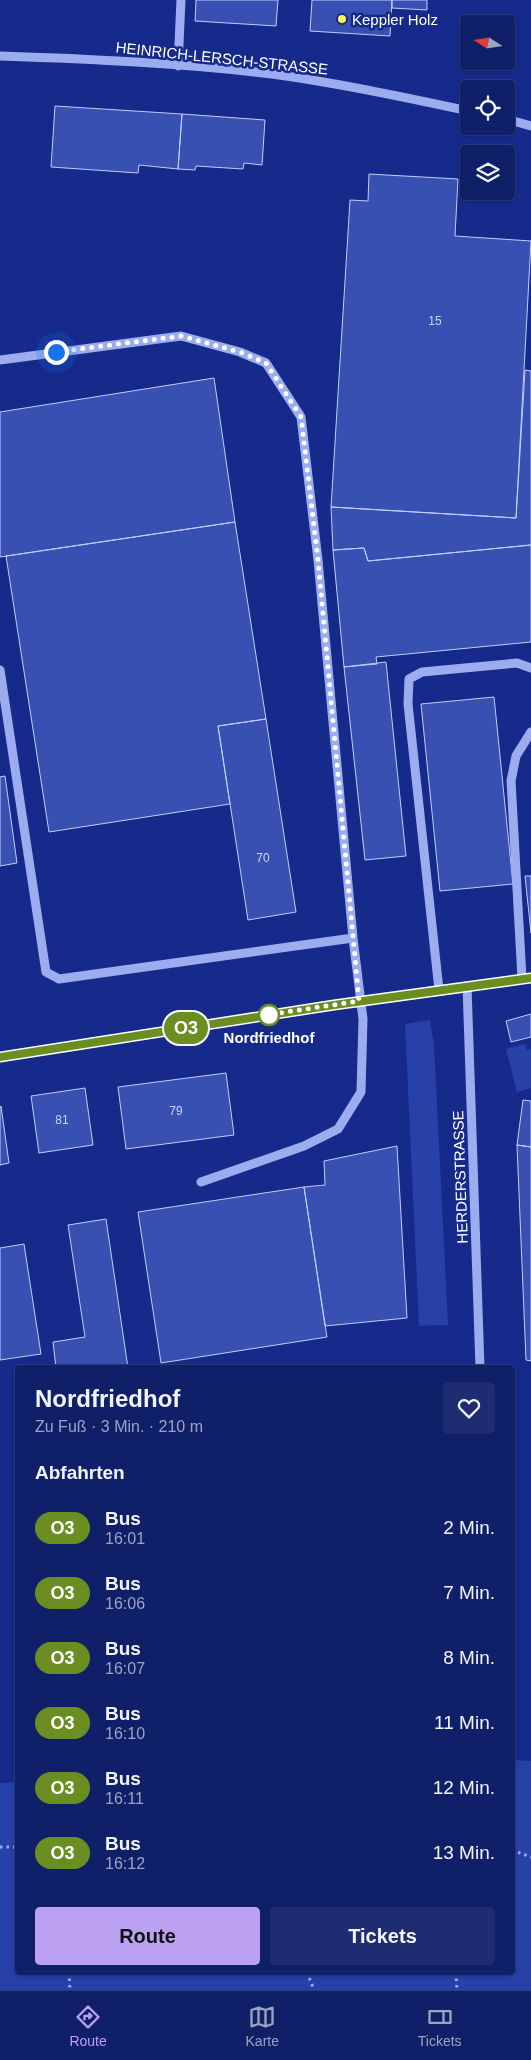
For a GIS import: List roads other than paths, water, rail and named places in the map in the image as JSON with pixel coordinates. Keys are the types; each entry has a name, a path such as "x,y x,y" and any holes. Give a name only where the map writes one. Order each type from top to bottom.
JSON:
{"street":[{"path":"178,66 181,0"},
{"name":"HEINRICH-LERSCH-STRASSE","path":"0,56 69,58 271,74 360,88 460,109"},
{"path":"515,122 531,126"},
{"path":"0,360 181,336 240,352 266,363 288,394 301,417 318,560 359,1001 363,1024 361,1092 338,1129 304,1146 201,1182"},
{"path":"439,990 408,704 409,679 422,672 517,663 531,668"},
{"path":"0,670 46,972 59,979 353,938"},
{"path":"0,1057 359,1001 527,978 511,781 516,756 531,732"},
{"name":"HERDERSTRASSE","path":"467,986 480,1365"}],"place":[{"name":"Keppler Holz","path":"342,19"},
{"name":"Nordfriedhof","path":"269,1015"}]}
